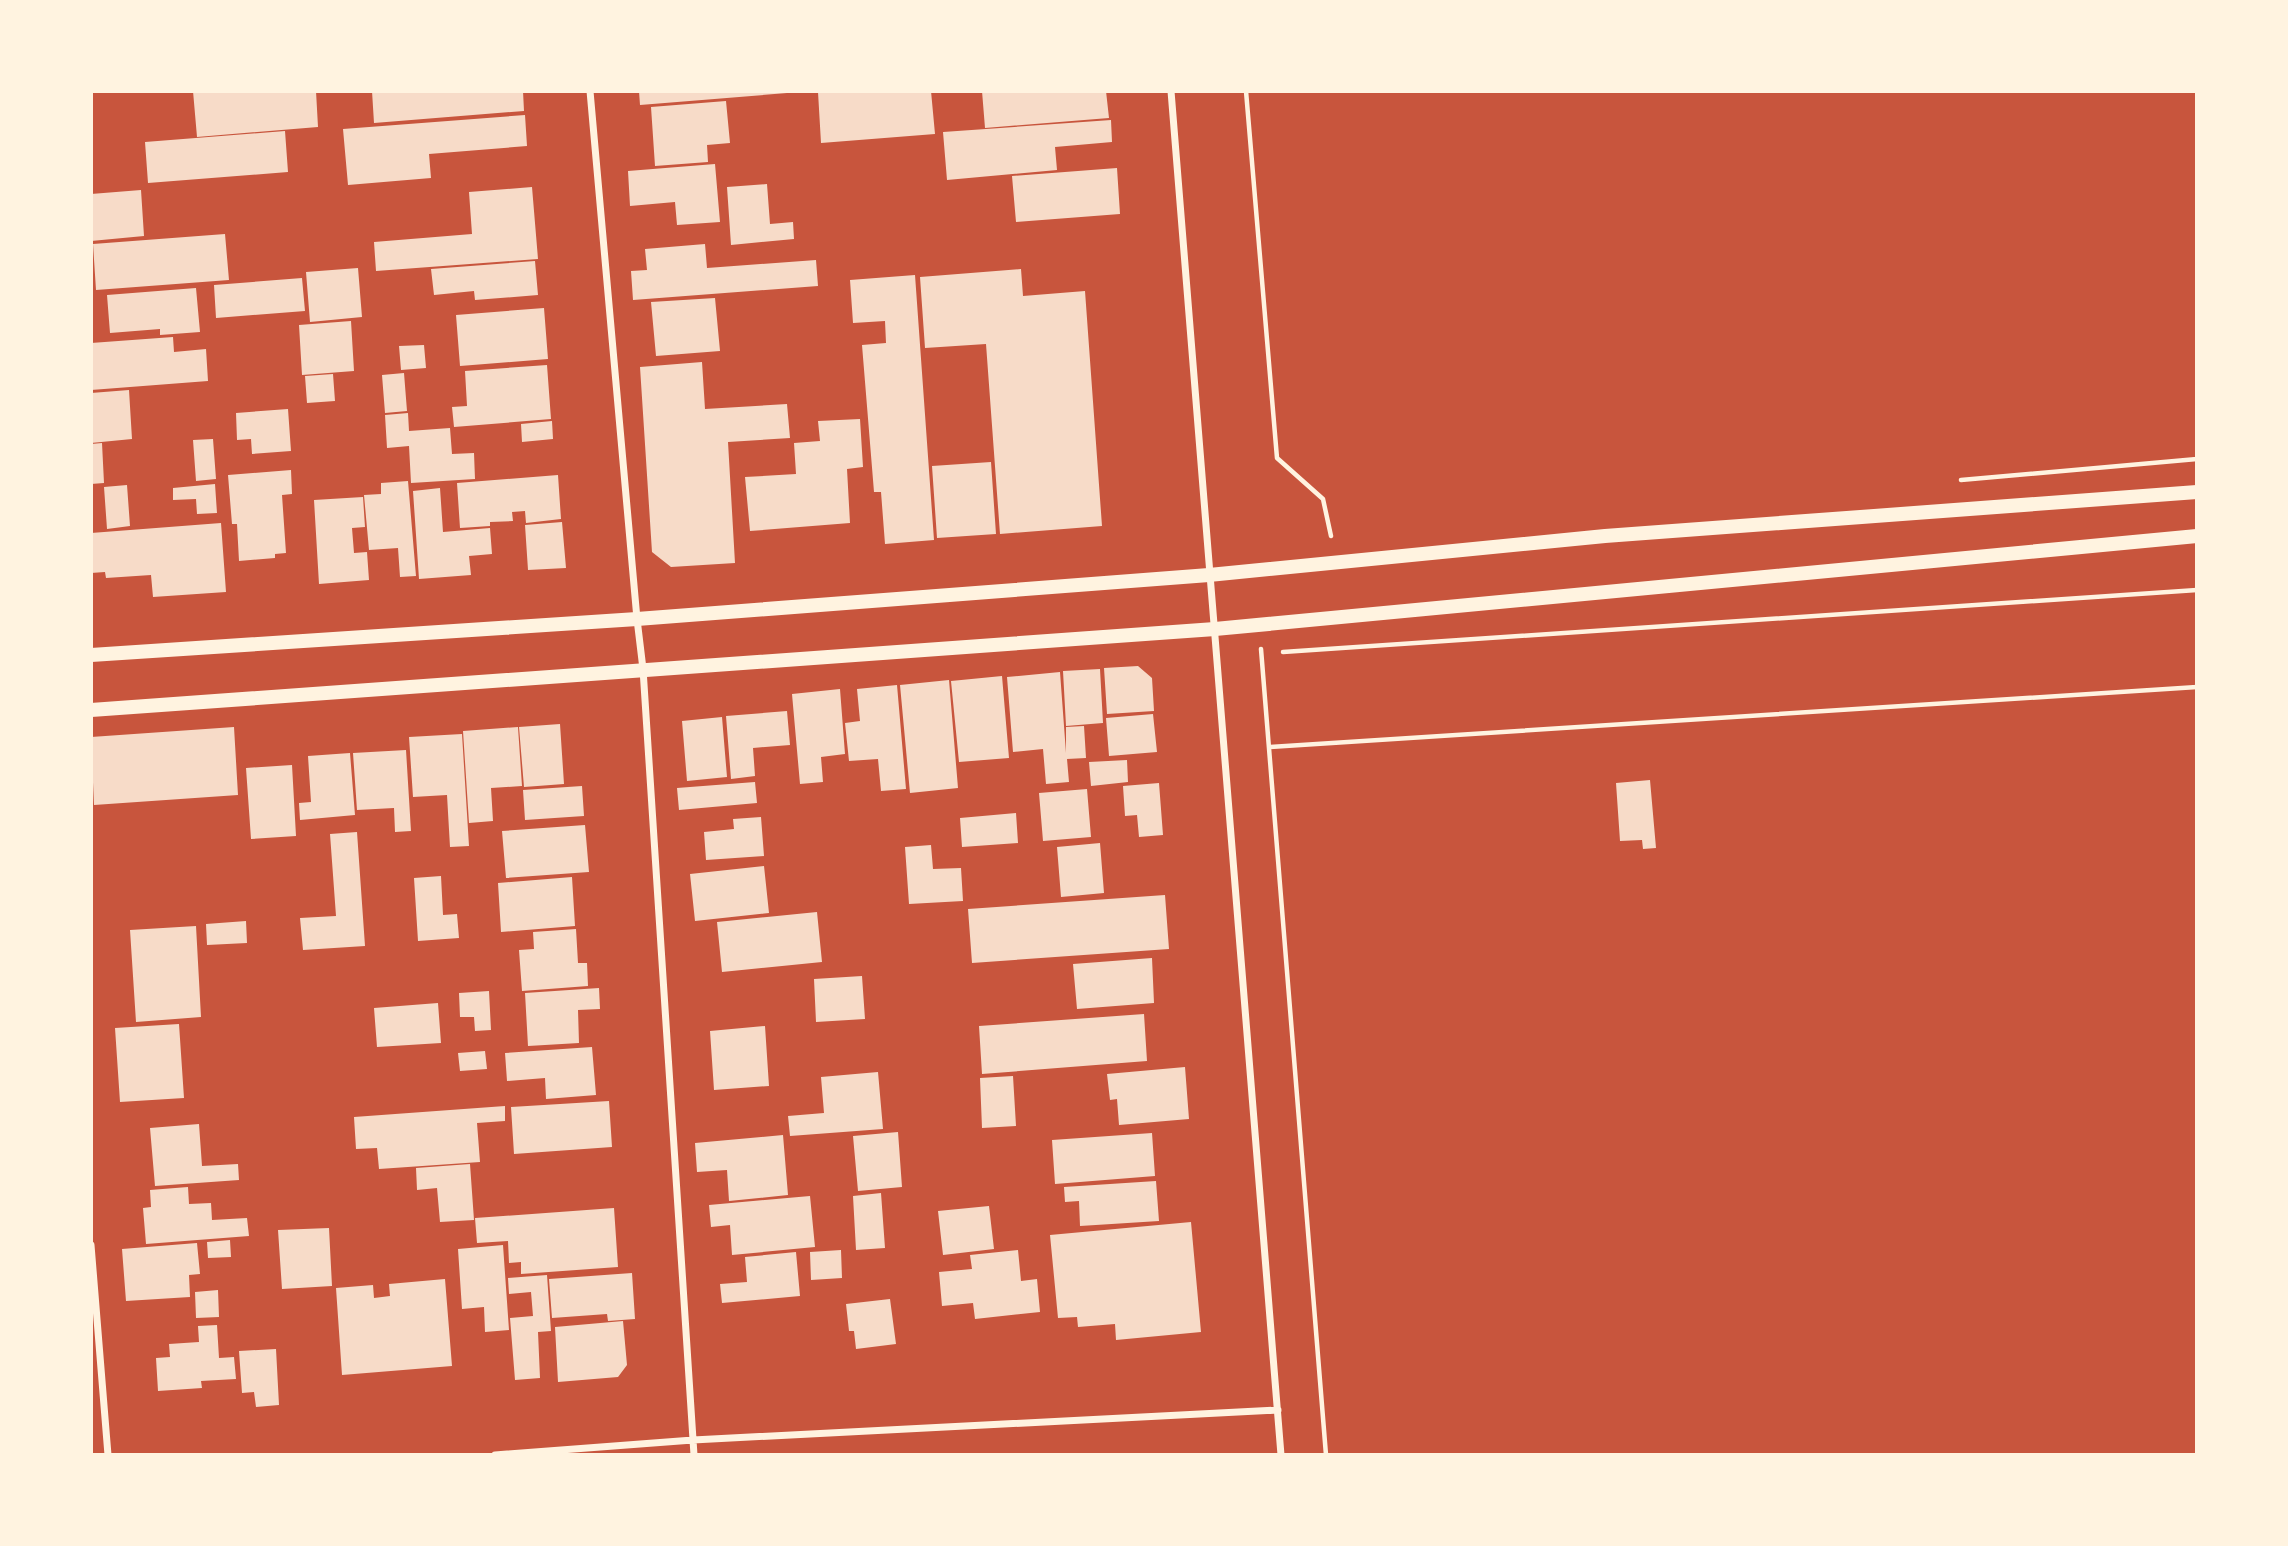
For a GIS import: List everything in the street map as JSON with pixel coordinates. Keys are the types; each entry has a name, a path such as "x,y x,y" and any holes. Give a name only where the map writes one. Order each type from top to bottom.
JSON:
{"main road":[{"path":"91,655 637,620 1209,575 1605,536 2197,492"},
{"path":"91,710 1215,629 2197,536"}],"street":[{"path":"590,91 643,669 694,1455"},
{"path":"1171,91 1281,1455"},
{"path":"91,1245 108,1455"},
{"path":"495,1455 693,1440 1278,1410"}],"path":[{"path":"1246,91 1277,458 1323,499 1331,536"},
{"path":"1276,653 2197,590"},
{"path":"1259,625 1326,1455"},
{"path":"1270,747 2197,687"}],"building":[{"path":"193,91 316,91 318,127 197,137"},
{"path":"372,91 523,91 524,111 374,123"},
{"path":"639,91 787,91 787,93 640,105"},
{"path":"931,91 935,134 821,143 818,92"},
{"path":"982,91 1106,91 1109,118 985,128"},
{"path":"726,101 730,143 707,145 708,162 655,166 651,107"},
{"path":"525,115 527,146 429,154 431,178 348,185 343,129"},
{"path":"1111,120 1112,142 1055,147 1057,170 947,180 943,132"},
{"path":"285,131 288,172 148,183 145,142"},
{"path":"715,164 720,222 677,225 675,202 630,206 628,171"},
{"path":"1117,168 1120,214 1016,222 1012,176"},
{"path":"767,184 770,224 793,222 794,239 731,245 727,187"},
{"path":"532,187 538,259 376,271 374,242 472,234 469,192"},
{"path":"141,190 144,236 91,241 91,194"},
{"path":"225,234 229,280 96,290 93,244"},
{"path":"705,244 707,268 816,260 818,286 633,300 631,271 647,270 645,249"},
{"path":"535,261 538,295 475,300 474,291 434,295 431,269"},
{"path":"358,268 362,317 310,322 306,272"},
{"path":"1021,269 1023,296 1085,291 1102,526 1000,534 986,344 925,348 920,277"},
{"path":"915,275 934,540 885,544 881,492 874,492 862,345 886,343 885,321 853,323 850,280"},
{"path":"302,278 305,311 216,318 214,285"},
{"path":"196,288 200,332 160,335 160,329 110,333 107,295"},
{"path":"715,298 720,351 656,356 651,302"},
{"path":"544,308 548,359 460,366 456,315"},
{"path":"351,321 354,371 302,375 299,325"},
{"path":"173,337 174,352 206,349 208,381 91,390 91,343"},
{"path":"424,345 426,368 401,370 399,346"},
{"path":"702,362 705,409 787,404 790,438 728,442 735,563 671,567 652,552 640,367"},
{"path":"547,365 551,419 454,427 452,407 467,406 465,371"},
{"path":"404,373 407,411 385,413 382,375"},
{"path":"333,374 335,401 307,403 305,376"},
{"path":"129,390 132,439 91,443 91,393"},
{"path":"288,409 291,451 252,454 251,439 237,440 236,413"},
{"path":"408,413 409,431 450,428 452,454 474,453 475,479 411,483 409,446 387,448 385,415"},
{"path":"860,419 863,467 847,469 850,523 750,531 745,477 796,474 794,443 820,441 818,421"},
{"path":"552,421 553,439 522,442 521,424"},
{"path":"213,439 216,479 196,481 193,440"},
{"path":"102,443 104,483 91,484 91,444"},
{"path":"991,462 996,534 937,538 932,466"},
{"path":"291,470 292,494 282,495 286,553 275,554 275,558 239,561 237,524 232,524 228,475"},
{"path":"558,475 561,519 526,523 525,511 512,512 513,521 460,528 457,483"},
{"path":"408,481 416,576 400,577 398,548 369,550 364,495 381,494 381,483"},
{"path":"215,484 217,513 197,514 196,499 173,500 173,488"},
{"path":"127,485 130,526 107,529 104,487"},
{"path":"440,488 443,532 490,528 492,554 469,556 471,575 419,579 413,491"},
{"path":"363,497 365,527 352,528 354,553 367,552 369,580 319,584 314,500"},
{"path":"562,522 566,568 528,570 525,525"},
{"path":"221,523 226,592 153,597 151,575 106,578 105,572 91,573 91,533"},
{"path":"1138,666 1152,678 1154,711 1107,714 1104,668"},
{"path":"1100,669 1103,723 1066,726 1063,671"},
{"path":"1060,672 1066,753 1066,727 1084,726 1086,758 1067,759 1069,782 1046,784 1043,749 1013,752 1007,677"},
{"path":"1002,676 1009,758 959,762 951,681"},
{"path":"949,680 958,788 910,793 900,685"},
{"path":"897,685 906,789 881,791 878,759 849,761 845,723 860,721 857,689"},
{"path":"840,689 845,754 821,757 823,782 800,784 792,694"},
{"path":"787,711 790,745 753,748 755,776 731,779 726,716"},
{"path":"1153,714 1157,752 1109,756 1106,718"},
{"path":"722,717 727,777 687,781 682,721"},
{"path":"560,724 564,784 524,787 519,727"},
{"path":"234,727 238,795 94,805 91,737"},
{"path":"518,727 522,786 491,788 493,821 469,823 463,731"},
{"path":"462,734 469,846 450,847 447,795 413,797 409,737"},
{"path":"406,750 411,831 395,832 394,808 357,810 353,753"},
{"path":"350,753 355,815 300,820 299,803 311,802 308,756"},
{"path":"1127,760 1128,782 1091,786 1089,762"},
{"path":"292,765 296,836 251,839 246,768"},
{"path":"1650,780 1656,848 1643,849 1642,840 1620,841 1616,783"},
{"path":"755,782 757,803 679,810 677,788"},
{"path":"1159,783 1163,835 1139,837 1137,815 1125,816 1123,786"},
{"path":"582,786 584,816 525,820 523,790"},
{"path":"1087,789 1091,837 1043,841 1039,793"},
{"path":"1016,813 1018,843 962,847 960,818"},
{"path":"761,817 764,856 706,860 704,832 734,829 733,819"},
{"path":"585,825 589,872 506,878 502,831"},
{"path":"357,832 365,946 303,950 300,918 336,916 330,834"},
{"path":"1100,843 1104,893 1061,897 1057,847"},
{"path":"931,845 933,869 961,868 963,901 909,904 905,847"},
{"path":"764,866 769,913 695,921 690,874"},
{"path":"441,876 443,915 457,914 459,938 418,941 414,878"},
{"path":"572,877 575,926 501,932 498,883"},
{"path":"1165,895 1169,949 972,963 968,909"},
{"path":"817,912 822,962 722,972 717,922"},
{"path":"246,921 247,943 207,945 206,924"},
{"path":"196,926 201,1017 136,1022 130,930"},
{"path":"576,929 578,963 587,963 588,986 522,991 519,950 534,949 533,932"},
{"path":"1152,958 1154,1003 1077,1009 1073,964"},
{"path":"862,976 865,1019 816,1022 814,979"},
{"path":"599,988 600,1009 578,1010 579,1043 528,1046 525,993"},
{"path":"489,991 491,1030 475,1031 474,1017 460,1017 459,993"},
{"path":"438,1003 441,1043 377,1047 374,1008"},
{"path":"1144,1014 1147,1061 982,1074 979,1026"},
{"path":"179,1024 184,1098 120,1102 115,1028"},
{"path":"765,1026 769,1086 714,1090 710,1031"},
{"path":"592,1047 596,1095 546,1099 545,1078 507,1081 505,1053"},
{"path":"485,1051 487,1069 460,1071 458,1053"},
{"path":"1185,1067 1189,1119 1119,1125 1117,1099 1110,1100 1107,1074"},
{"path":"878,1072 883,1129 790,1136 788,1116 824,1113 821,1077"},
{"path":"1013,1076 1016,1126 982,1128 980,1078"},
{"path":"609,1101 612,1147 514,1154 511,1107"},
{"path":"505,1106 505,1121 477,1123 480,1162 379,1169 377,1148 356,1149 354,1117"},
{"path":"199,1124 202,1166 238,1164 239,1180 155,1186 150,1128"},
{"path":"898,1132 902,1187 858,1191 853,1136"},
{"path":"1152,1133 1155,1176 1055,1184 1052,1140"},
{"path":"783,1135 788,1195 729,1201 727,1170 697,1172 695,1143"},
{"path":"470,1164 474,1220 440,1222 437,1188 417,1190 416,1168"},
{"path":"1156,1181 1159,1221 1080,1226 1079,1201 1065,1202 1064,1187"},
{"path":"188,1187 189,1204 211,1203 212,1220 247,1218 249,1236 146,1244 143,1208 151,1207 150,1190"},
{"path":"881,1193 885,1248 856,1250 853,1196"},
{"path":"810,1196 815,1247 732,1255 730,1225 711,1227 709,1205"},
{"path":"989,1206 994,1249 943,1255 938,1211"},
{"path":"614,1208 618,1267 521,1274 521,1262 509,1263 508,1241 477,1243 475,1218"},
{"path":"1191,1222 1201,1332 1116,1340 1115,1324 1078,1327 1077,1317 1058,1318 1050,1235"},
{"path":"329,1228 332,1286 282,1289 278,1230"},
{"path":"230,1240 231,1257 208,1258 207,1242"},
{"path":"197,1243 200,1274 189,1275 190,1297 126,1301 122,1249"},
{"path":"503,1245 509,1330 485,1332 484,1307 462,1309 458,1249"},
{"path":"841,1250 842,1278 811,1280 810,1252"},
{"path":"1018,1250 1021,1281 1037,1279 1040,1312 975,1319 973,1303 942,1306 939,1272 972,1269 970,1255"},
{"path":"796,1252 800,1296 722,1303 720,1284 747,1282 745,1257"},
{"path":"632,1273 635,1319 608,1321 607,1314 552,1318 549,1279"},
{"path":"547,1275 551,1331 538,1332 540,1378 515,1380 510,1318 533,1316 531,1292 509,1294 508,1278"},
{"path":"445,1279 452,1366 342,1375 336,1288 373,1285 374,1298 390,1296 389,1284"},
{"path":"218,1290 219,1317 196,1318 195,1292"},
{"path":"890,1299 896,1344 856,1349 854,1331 849,1331 846,1304"},
{"path":"623,1321 627,1365 618,1377 558,1382 555,1327"},
{"path":"217,1325 219,1358 234,1357 236,1379 201,1381 202,1388 158,1391 156,1358 170,1357 169,1344 199,1342 198,1326"},
{"path":"276,1349 279,1405 256,1407 254,1392 242,1393 239,1351"}]}
